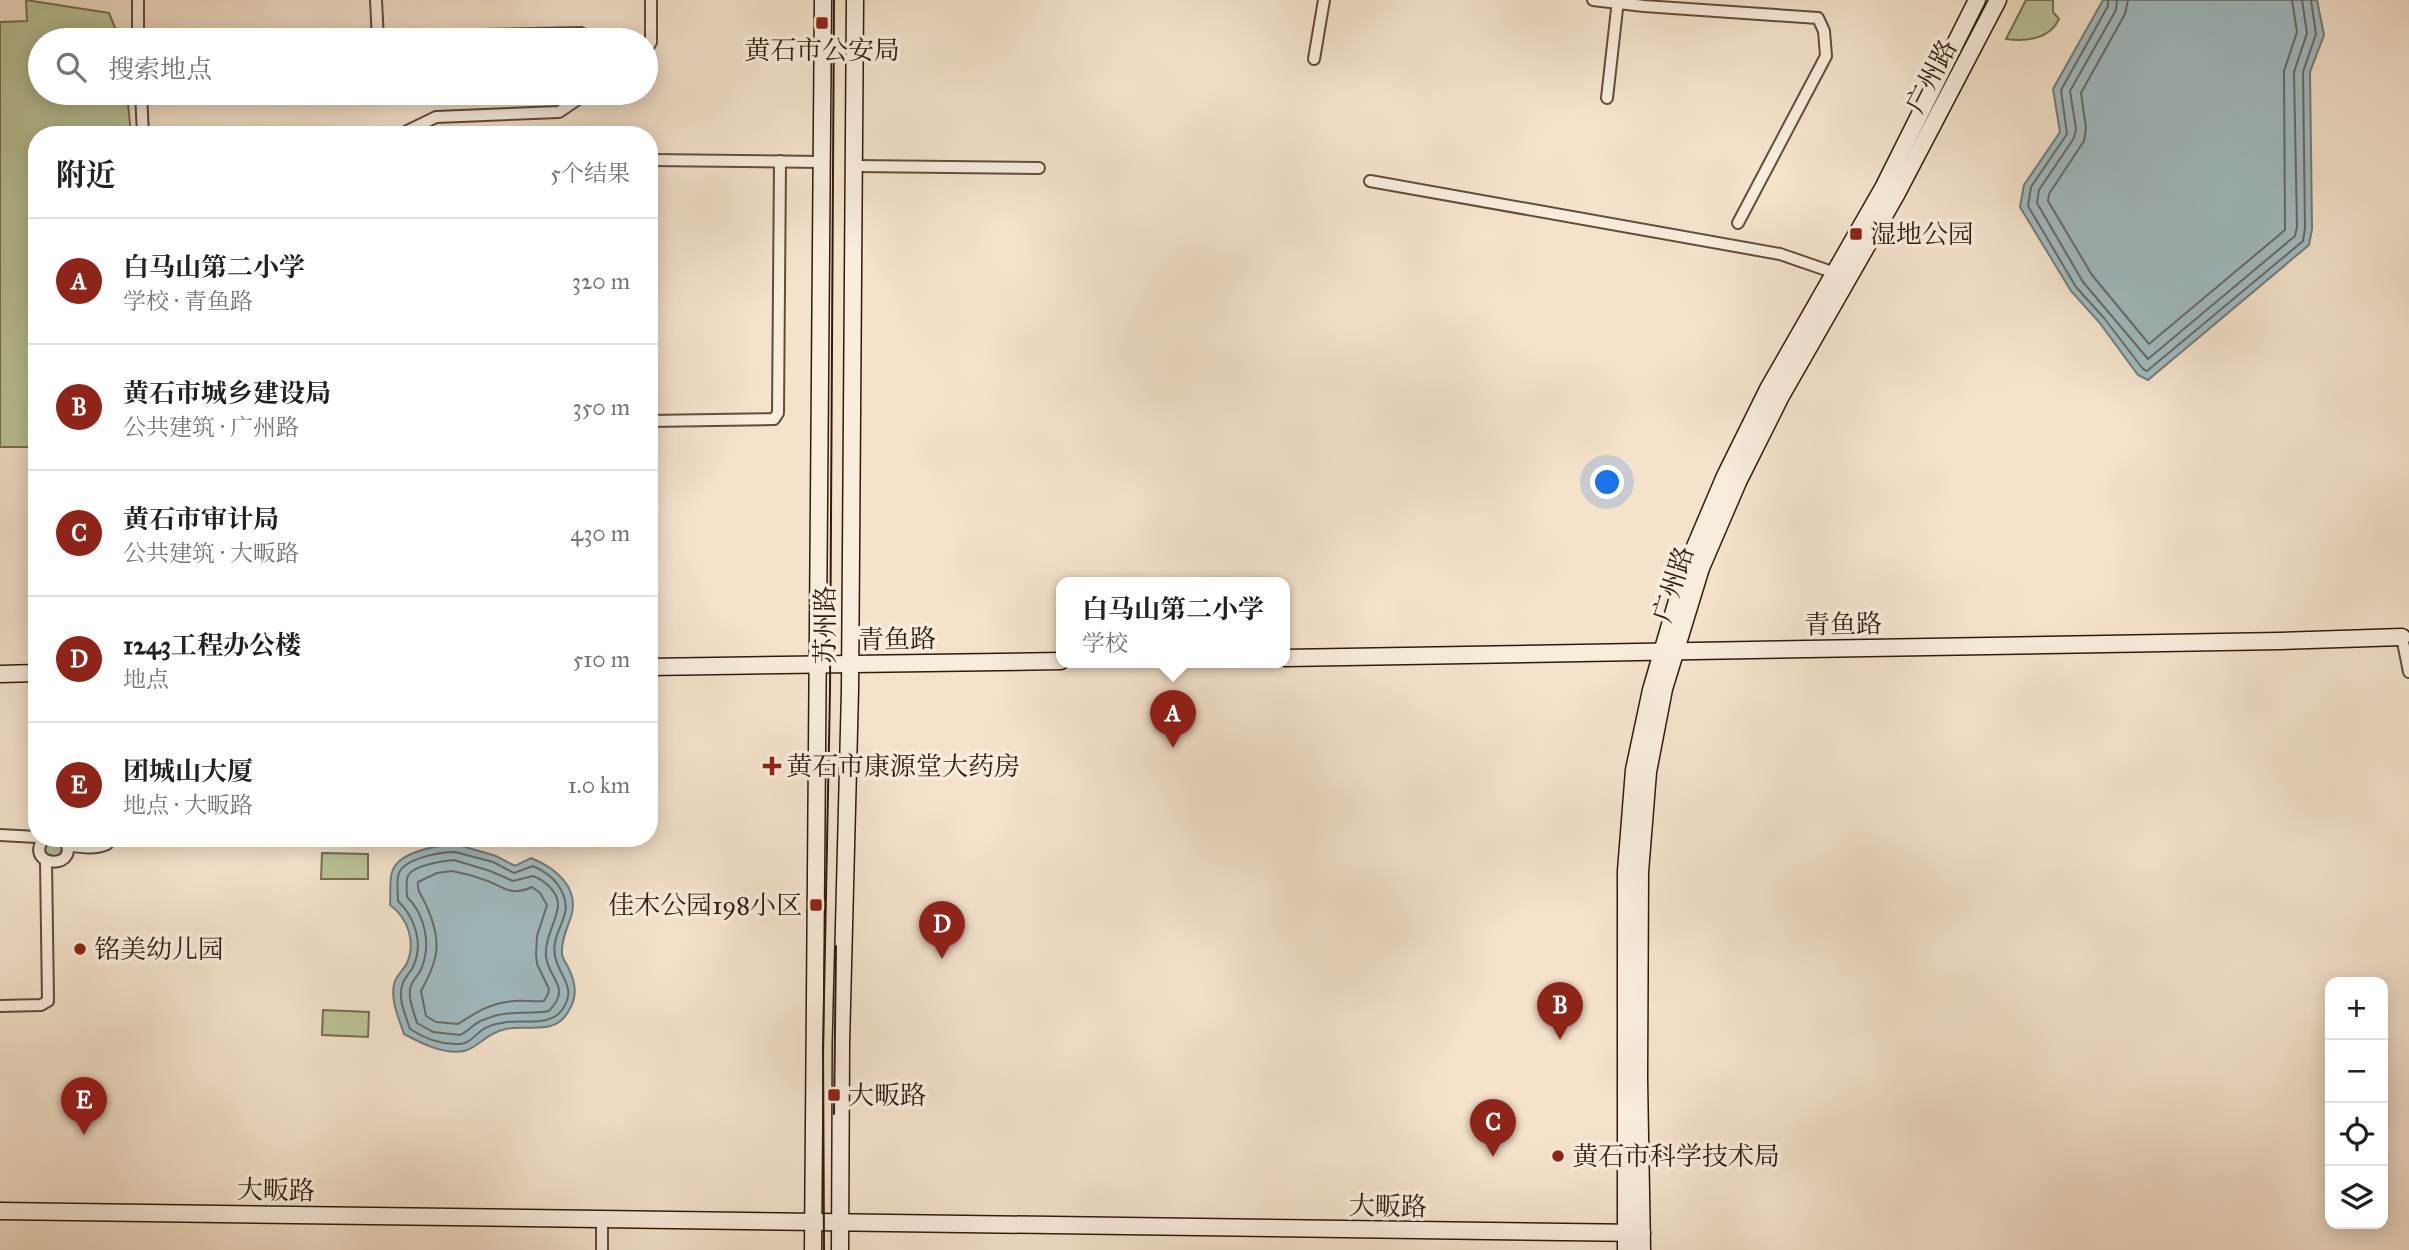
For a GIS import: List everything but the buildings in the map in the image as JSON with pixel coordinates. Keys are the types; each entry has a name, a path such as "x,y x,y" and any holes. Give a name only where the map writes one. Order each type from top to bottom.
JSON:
{"main road":[{"name":"苏州路","path":"813,1250 823,0"},
{"name":"苏州路","path":"839,1250 849,665 855,0"},
{"name":"广州路","path":"1642,1242 1639,1079 1640,872 1648,772 1688,563 1725,476 1768,389 1883,188 1977,0"},
{"name":"广州路","path":"1626,1250 1626,871 1633,770 1651,690 1744,470 1781,396 1896,195 1998,0"},
{"name":"青鱼路","path":"1290,658 2402,637"},
{"name":"青鱼路","path":"658,667 1056,661"},
{"path":"0,674 28,673"},
{"name":"大畈路","path":"0,1211 1625,1233 1642,1242"}],"street":[{"path":"138,0 138,28"},
{"path":"376,0 377,28"},
{"path":"651,0 651,28"},
{"path":"1314,59 1324,0"},
{"path":"1592,0 1818,18 1824,32 1826,56 1738,223"},
{"path":"1607,99 1618,2"},
{"path":"142,105 143,126"},
{"path":"418,126 436,117 559,112 569,105"},
{"path":"658,160 821,162"},
{"path":"658,421 774,419 778,413 780,161"},
{"path":"855,166 1039,168"},
{"path":"1370,181 1780,254 1835,273"},
{"path":"2402,637 2409,672"},
{"path":"0,835 28,837"},
{"path":"0,1006 41,1005 48,1001 46,861 40,852 40,847"},
{"path":"46,861 53,863 62,860 67,852 66,847"},
{"path":"602,1220 602,1250"}],"green space":[{"path":"26,0 109,13 115,28 28,28 28,105 128,105 130,126 28,126 28,447 0,447 0,22 27,21"},
{"path":"2026,0 2053,0 2053,12 2059,19 2050,31 2037,38 2006,39"},
{"path":"44,847 62,847 62,852 57,857 49,857 44,852"},
{"path":"322,853 368,854 368,879 321,879"},
{"path":"323,1010 369,1012 368,1037 322,1035"}],"water":[{"path":"2103,0 2317,0 2324,35 2310,72 2312,229 2309,245 2148,380 2138,375 2099,322 2071,291 2020,207 2024,185 2060,132 2053,89"},
{"path":"434,847 465,847 496,856 515,866 531,858 549,867 564,880 572,897 573,907 563,939 562,955 575,990 568,1012 556,1024 540,1028 506,1029 469,1049 456,1052 433,1047 404,1034 395,1008 393,987 407,963 411,947 406,924 390,905 391,880 396,865 410,854"}],"tram line":[{"path":"824,1250 823,1048 830,691 834,0"},
{"path":"834,1114 836,946"}],"place":[{"name":"黄石市公安局","path":"822,23"},
{"name":"湿地公园","path":"1856,234"},
{"name":"白马山第二小学","path":"1173,748"},
{"name":"黄石市康源堂大药房","path":"772,766"},
{"name":"佳木公园198小区","path":"816,905"},
{"name":"铭美幼儿园","path":"80,949"},
{"name":"1243工程办公楼","path":"942,959"},
{"name":"黄石市城乡建设局","path":"1560,1040"},
{"name":"大畈路","path":"834,1095"},
{"name":"团城山大厦","path":"84,1135"},
{"name":"黄石市科学技术局","path":"1558,1156"},
{"name":"黄石市审计局","path":"1493,1157"}]}
